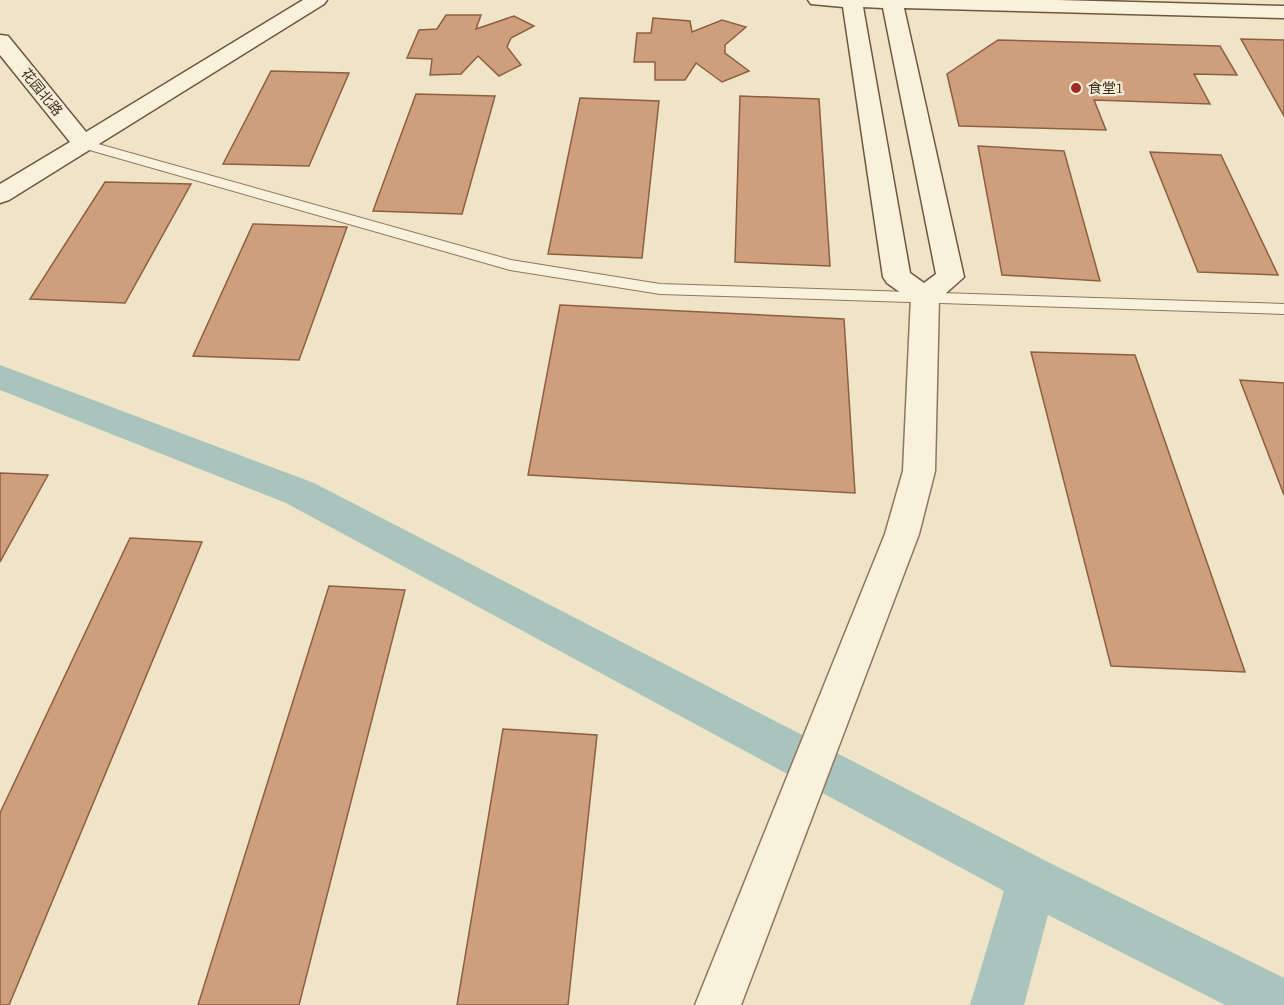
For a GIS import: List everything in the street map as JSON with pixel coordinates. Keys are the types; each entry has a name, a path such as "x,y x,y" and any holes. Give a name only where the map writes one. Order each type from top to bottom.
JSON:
{"street":[{"path":"0,195 317,0"},
{"path":"818,0 1284,12"},
{"path":"852,0 897,277 925,297"},
{"path":"718,1005 902,534 919,471 925,297 950,277 892,1"},
{"name":"花园北路","path":"0,41 84,144"}],"lane":[{"path":"84,144 510,265 660,289 1284,309"}],"building":[{"path":"446,15 481,15 476,29 514,16 534,26 511,38 507,47 521,65 499,76 478,56 461,74 430,75 432,59 407,58 419,30 437,29"},
{"path":"653,18 690,21 692,32 722,20 746,27 725,45 725,53 749,71 722,82 696,63 685,80 655,80 655,62 634,62 637,33 651,33"},
{"path":"1241,39 1284,40 1284,116"},
{"name":"食堂1","path":"998,40 1220,46 1237,75 1194,74 1210,104 1094,100 1106,130 959,126 947,74"},
{"path":"271,71 349,73 309,166 223,164"},
{"path":"416,94 495,96 462,214 373,211"},
{"path":"740,96 819,99 830,266 735,262"},
{"path":"580,98 659,101 642,258 548,254"},
{"path":"978,146 1064,151 1100,281 1002,275"},
{"path":"1150,152 1221,155 1278,275 1198,272"},
{"path":"105,182 191,184 125,303 30,299"},
{"path":"253,224 347,227 299,360 193,356"},
{"path":"560,305 844,319 855,493 528,475"},
{"path":"1031,352 1135,355 1245,672 1111,666"},
{"path":"1240,380 1284,383 1284,495"},
{"path":"0,473 48,475 0,562"},
{"path":"130,538 202,542 9,1005 0,1005 0,813"},
{"path":"329,586 405,590 299,1005 198,1005"},
{"path":"503,729 597,735 568,1005 457,1005"}],"waterway":[{"path":"0,377 300,493 1032,880"},
{"path":"997,1005 1032,880"},
{"path":"1032,880 1281,1005"}],"place":[{"name":"食堂1","path":"1076,88"}]}
